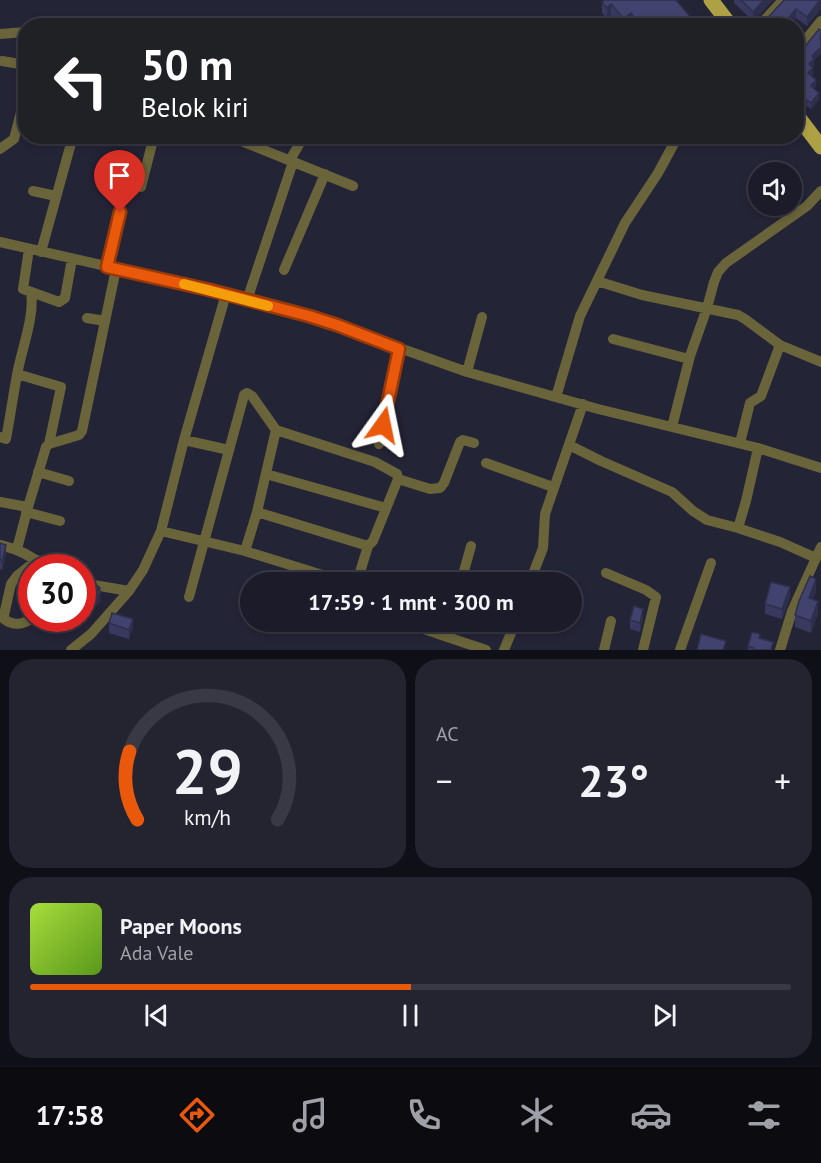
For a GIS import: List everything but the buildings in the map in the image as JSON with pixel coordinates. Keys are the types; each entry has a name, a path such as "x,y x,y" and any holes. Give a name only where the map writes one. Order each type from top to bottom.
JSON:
{"main road":[{"path":"715,1 726,18"},
{"path":"804,125 821,147"}],"street":[{"path":"766,18 783,0"},
{"path":"804,42 821,21"},
{"path":"0,34 18,33"},
{"path":"2,62 18,64"},
{"path":"0,149 14,139 18,124"},
{"path":"41,252 71,144"},
{"path":"141,187 152,144"},
{"path":"249,144 353,186"},
{"path":"247,300 292,161 300,144"},
{"path":"556,397 580,316 625,223 658,173 674,144"},
{"path":"285,270 325,174"},
{"path":"33,191 56,196"},
{"path":"672,427 689,359 718,272 726,263 807,206 821,191"},
{"path":"49,444 79,435 82,431 105,321 120,212"},
{"path":"0,255 1,242 226,294 337,325 467,372 740,443 821,468"},
{"path":"29,249 23,290 59,302 64,300 72,259"},
{"path":"597,281 642,295 741,316 780,345 821,362"},
{"path":"0,437 6,439 17,374 29,325 31,293"},
{"path":"71,650 91,634 129,591 143,570 161,531 184,440 226,294"},
{"path":"467,372 482,317"},
{"path":"87,318 105,321"},
{"path":"613,339 689,359"},
{"path":"740,443 749,405 760,396 780,345"},
{"path":"379,444 399,349"},
{"path":"17,374 61,387 49,444 44,450 17,549"},
{"path":"189,597 244,395 247,393 252,396 276,430 375,462 397,474 398,479 373,540 368,546 360,572"},
{"path":"534,572 543,548 545,514 583,404"},
{"path":"245,551 257,512 276,430"},
{"path":"184,440 229,450"},
{"path":"398,479 430,489 440,488 460,442 463,440 474,442"},
{"path":"569,445 672,492 693,511 707,519 780,542 816,558"},
{"path":"738,528 758,448"},
{"path":"486,463 553,487"},
{"path":"38,472 69,481"},
{"path":"266,474 386,508"},
{"path":"0,501 60,521"},
{"path":"257,512 368,546"},
{"path":"161,531 245,551 313,572"},
{"path":"0,545 17,549 26,554"},
{"path":"464,572 471,546"},
{"path":"780,650 792,611 821,547"},
{"path":"680,650 711,563"},
{"path":"606,573 646,590 656,597 644,650"},
{"path":"18,575 4,594 5,620 18,623"},
{"path":"96,585 129,591"},
{"path":"604,650 611,621"},
{"path":"434,632 486,650"},
{"path":"446,636 447,632"},
{"path":"504,650 511,632"}],"slow traffic":[{"path":"184,284 268,306"}],"route":[{"path":"120,212 107,267 210,290 309,316 399,349 383,425"}]}
